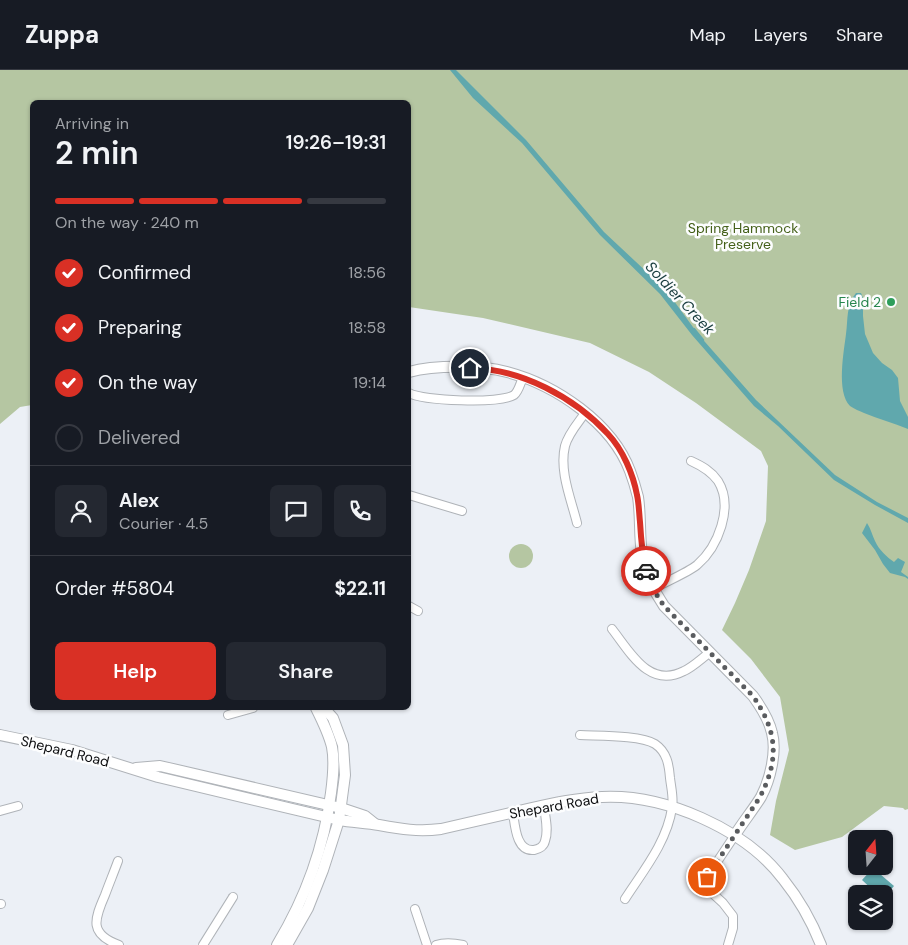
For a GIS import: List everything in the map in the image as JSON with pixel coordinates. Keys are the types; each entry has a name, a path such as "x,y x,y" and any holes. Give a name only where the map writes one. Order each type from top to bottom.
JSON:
{"street":[{"path":"411,371 438,367 486,368 507,372 523,378 553,391 585,413 609,434 621,452 630,471 638,496 642,553 653,589 664,606 753,696 763,711 772,734 773,752 766,786 707,877 710,890 733,916 733,928 728,945"},
{"path":"411,394 454,400 507,398 517,392 523,378"},
{"path":"577,523 566,479 564,457 566,445 572,432 585,413"},
{"path":"653,589 696,566 707,555 722,525 723,494 718,482 709,471 690,461"},
{"path":"411,496 462,511"},
{"path":"411,607 418,611"},
{"path":"612,629 638,663 648,671 656,674 666,676 677,675 686,671 709,652"},
{"path":"228,715 246,710"},
{"path":"277,945 300,903 314,866 328,817 334,774 332,747 317,710"},
{"path":"287,945 308,908 323,870 341,808 345,775 343,746 333,718 326,710"},
{"name":"Shepard Road","path":"0,735 72,750 158,777 339,820 376,824 405,830 427,831 441,829 579,799 603,797 647,801 673,806 707,820 735,835 763,858 783,878 814,927 821,945"},
{"path":"580,735 639,739 654,743 662,750 668,761 673,806 667,830 625,899"},
{"name":"Shepard Road","path":"130,768 160,766 341,808 365,816 376,824"},
{"path":"0,811 18,806"},
{"path":"513,813 518,838 523,846 530,850 536,850 542,847 547,833 544,806"},
{"path":"118,861 96,918 100,934 108,941 119,945"},
{"path":"203,945 233,897"},
{"path":"415,910 426,945"},
{"path":"436,945 442,943 463,945"}],"green space":[{"name":"Spring Hammock Preserve","path":"0,70 908,70 908,809 884,806 851,830 848,830 848,833 842,837 795,850 770,835 776,801 789,750 780,697 751,659 722,630 749,570 766,521 768,466 761,451 696,403 649,372 590,343 483,318 411,307 411,100 30,100 30,405 20,407 0,424"},
{"path":"521,544 526,545 532,551 532,561 526,567 521,568 516,567 510,561 509,556 510,551 516,545"}],"water":[{"path":"450,70 456,70 526,140 604,232 666,290 698,334 756,400 835,475 877,502 908,518 908,523 834,480 778,426 754,406 692,335 660,294 600,235 522,143 473,98"},
{"path":"856,293 861,293 863,298 865,334 873,353 898,378 900,401 908,417 908,429 855,409 846,400 842,382 843,361 849,307"},
{"path":"867,523 883,553 894,562 898,558 905,562 901,572 908,579 890,573 883,564 862,533"},
{"path":"867,875 881,875 893,885 867,885 862,880"}],"waterway":[{"name":"Soldier Creek","path":"694,329 703,340"}],"way so far":[{"path":"646,571 653,589 664,606 753,696 763,711 772,734 773,752 766,786 707,877"}],"place":[{"name":"Field 2","path":"891,302"}],"route":[{"path":"470,368 486,368 507,372 553,391 585,413 609,434 626,461 638,496 642,553 646,571"}]}
